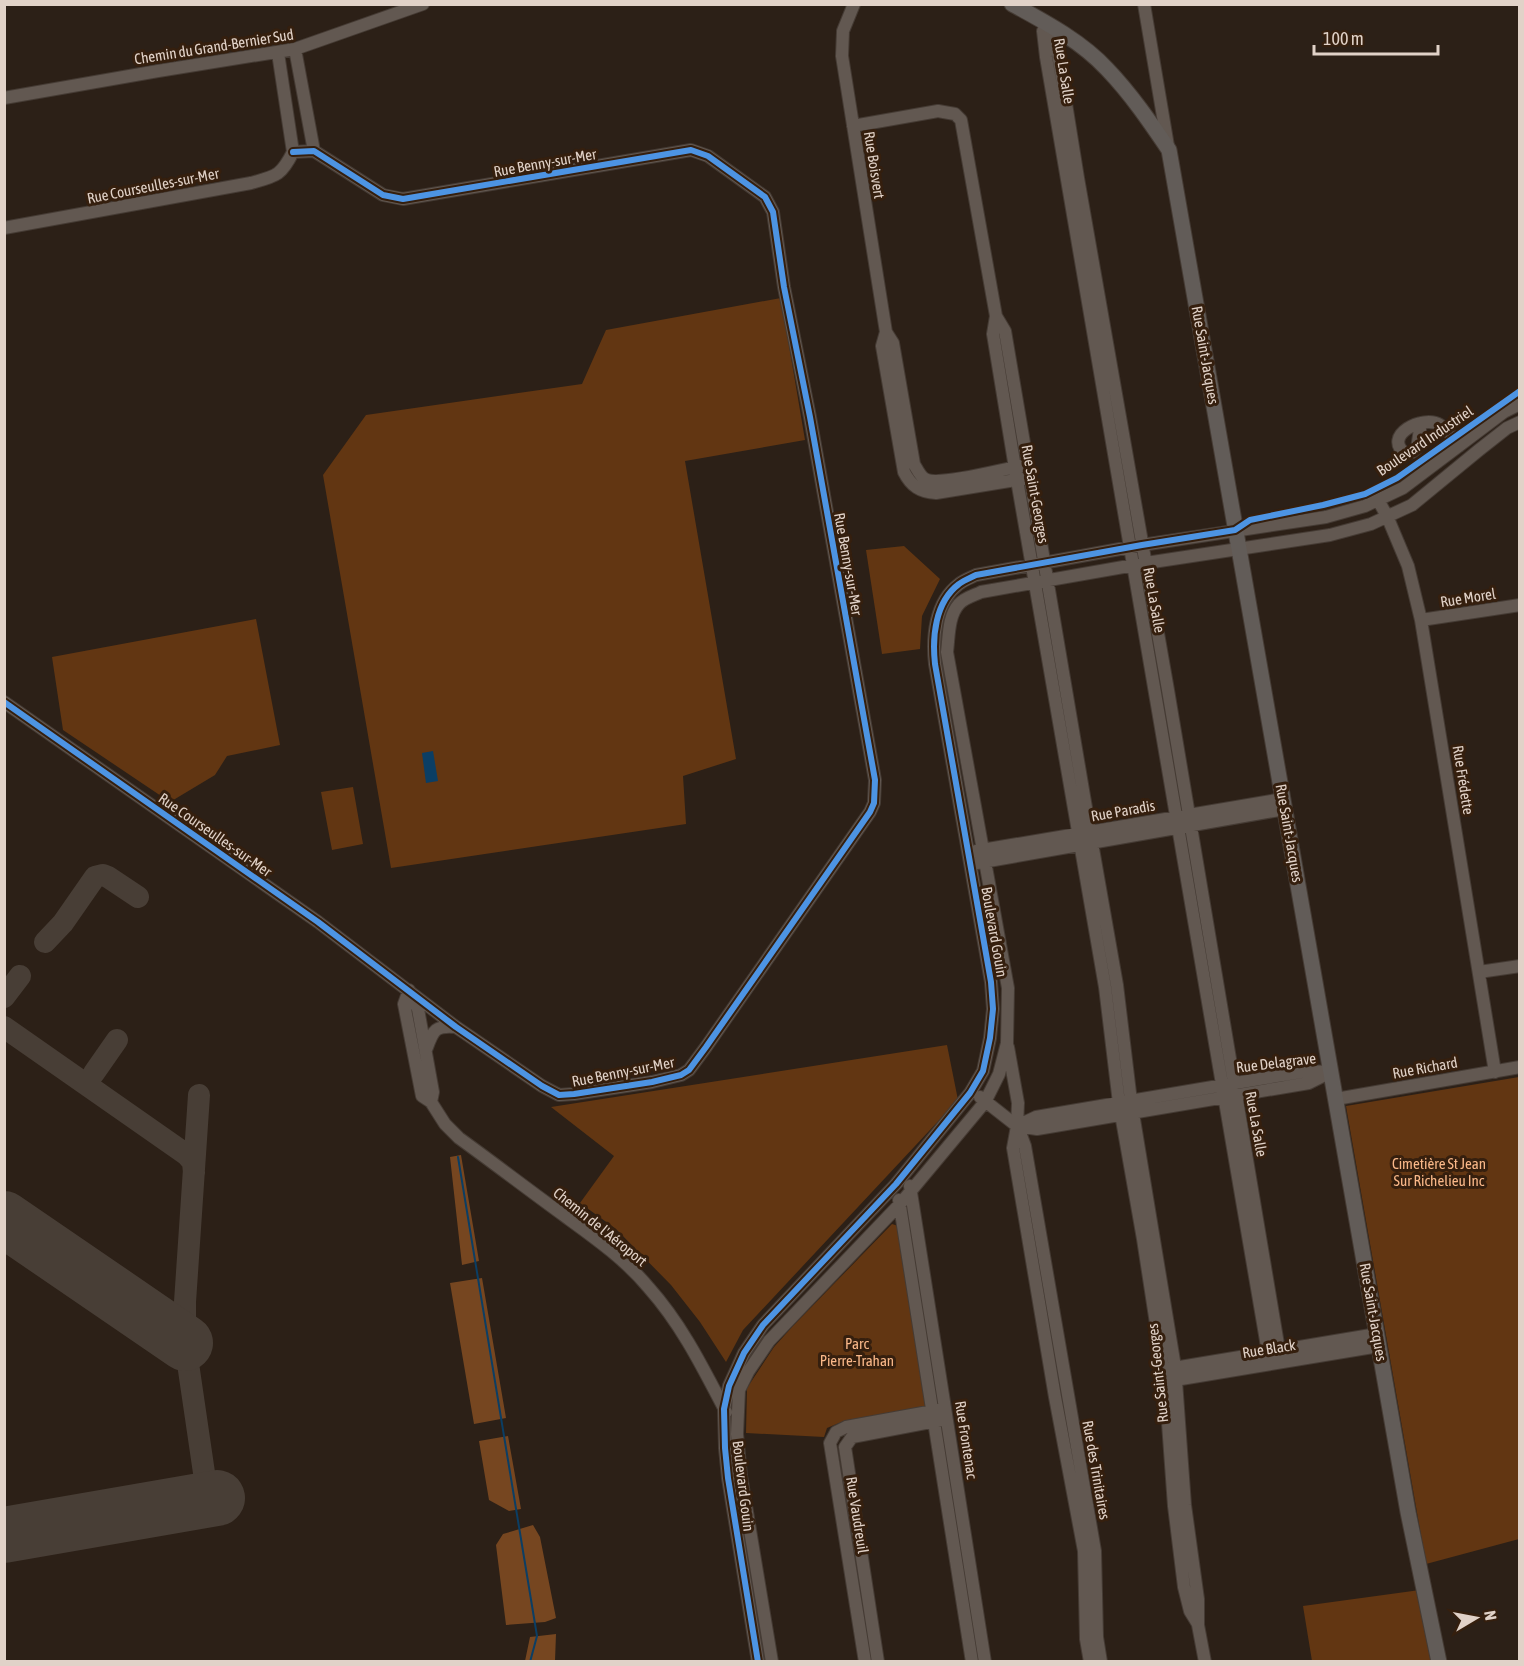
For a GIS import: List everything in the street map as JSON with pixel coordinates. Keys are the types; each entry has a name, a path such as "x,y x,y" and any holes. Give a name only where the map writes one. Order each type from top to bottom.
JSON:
{"main road":[{"path":"1012,4 1085,50 1106,68 1139,105 1169,150"},
{"name":"Rue Saint-Jacques","path":"1169,150 1408,1512 1439,1662"}],"street":[{"name":"Chemin du Grand-Bernier Sud","path":"4,98 296,49 423,4"},
{"name":"Rue Boisvert","path":"854,4 843,31 842,56 886,332 882,346 904,472 909,482 920,483 1029,471"},
{"name":"Rue Saint-Jacques","path":"1144,4 1169,150"},
{"name":"Rue La Salle","path":"1042,21 1058,54 1089,313 1128,547 1155,692 1183,821 1274,1357"},
{"path":"278,53 293,152 314,151 296,49"},
{"name":"Rue Saint-Georges","path":"853,126 938,111 955,114 961,120 996,316 993,334 1016,474 1038,564 1111,986 1126,1108 1170,1375 1179,1506 1198,1599 1198,1625 1204,1662"},
{"name":"Rue Benny-sur-Mer","path":"314,151 383,195 404,199 691,150 708,156 765,197 773,212 783,287 810,417 875,780 874,803 870,812 706,1047 688,1070 681,1075 652,1082 559,1095 542,1086 456,1027 409,990"},
{"name":"Rue Courseulles-sur-Mer","path":"4,228 251,183 274,176 285,169 293,152"},
{"name":"Rue La Salle","path":"1072,179 1102,311 1125,440 1168,690 1183,821"},
{"path":"1089,313 1102,311"},
{"name":"Rue Saint-Georges","path":"996,316 1005,331 1029,471 1038,564"},
{"name":"Boulevard Industriel","path":"1236,530 1326,517 1365,506 1403,488 1504,412 1520,404"},
{"path":"1421,423 1432,422 1440,425 1459,446"},
{"path":"1239,549 1330,535 1371,524 1412,505 1507,428 1520,422"},
{"path":"1111,442 1125,440"},
{"name":"Rue Frédette","path":"1378,500 1408,566 1421,620 1495,1072"},
{"name":"Boulevard Gouin","path":"772,1662 756,1568 735,1477 725,1448 724,1408 729,1386 744,1353 763,1325 896,1184 972,1091 983,1071 990,1038 993,1009 991,982 933,648 936,623 944,603 952,590 960,583 976,575 1142,544 1236,530"},
{"name":"Boulevard Gouin","path":"758,1662 743,1569 735,1477 740,1390 748,1372 769,1341 900,1204 986,1102 999,1074 1007,1043 1007,979 947,652 950,625 954,613 960,603 981,592 1239,549"},
{"name":"Rue Morel","path":"1421,620 1520,605"},
{"path":"936,623 950,625"},
{"path":"937,678 951,675"},
{"path":"1155,692 1168,690"},
{"name":"Rue Courseulles-sur-Mer","path":"4,702 318,922 409,990"},
{"name":"Rue Paradis","path":"969,859 1284,804"},
{"path":"1479,972 1520,966"},
{"path":"991,982 1007,979"},
{"path":"409,990 404,1005 423,1059"},
{"path":"423,1059 432,1034 437,1028 456,1027"},
{"name":"Rue des Trinitaires","path":"1007,1043 1017,1103 1017,1126 1025,1146 1038,1261 1090,1551 1092,1638 1090,1662"},
{"name":"Chemin de l'Aéroport","path":"423,1059 434,1092 431,1102 445,1124 459,1138 588,1233 648,1286 674,1318 698,1356 737,1434"},
{"name":"Rue Richard","path":"1336,1099 1520,1067"},
{"name":"Rue Delagrave","path":"1017,1126 1036,1117 1126,1108 1229,1090 1307,1071 1331,1072"},
{"path":"972,1091 1017,1126"},
{"name":"Rue Frontenac","path":"907,1171 947,1414 967,1588 972,1662"},
{"name":"Rue Frontenac","path":"896,1184 934,1416 967,1588 986,1662"},
{"path":"915,1300 928,1298"},
{"name":"Rue Black","path":"1170,1375 1378,1340"},
{"path":"934,1416 852,1437 847,1444 834,1435 846,1427 947,1414"},
{"name":"Rue Vaudreuil","path":"834,1435 830,1443 862,1600 878,1662"},
{"name":"Rue Vaudreuil","path":"847,1444 844,1447 862,1600 865,1662"},
{"path":"743,1569 756,1568"},
{"path":"748,1605 762,1603"},
{"name":"Rue des Trinitaires","path":"1092,1638 1101,1662"}],"green space":[{"path":"781,298 805,440 685,461 736,759 683,776 686,824 391,868 323,475 366,415 582,384 606,330"},
{"path":"904,546 940,579 922,616 920,649 882,654 866,550"},
{"path":"256,619 280,745 227,756 215,775 170,802 63,730 52,657"},
{"path":"353,787 363,844 332,850 321,792"},
{"path":"947,1045 958,1100 743,1330 726,1362 700,1322 671,1285 616,1229 580,1203 614,1156 551,1107"},
{"name":"Cimetière St Jean Sur Richelieu Inc","path":"1519,1077 1519,1539 1426,1564 1346,1106"},
{"name":"Parc Pierre-Trahan","path":"892,1224 905,1228 929,1406 839,1423 827,1428 824,1437 746,1433 747,1388 774,1347"},
{"path":"1420,1590 1434,1661 1312,1661 1303,1606"}],"shaded area":[{"path":"461,1155 479,1261 462,1265 450,1157"},
{"path":"482,1278 506,1418 474,1424 450,1283"},
{"path":"508,1436 521,1509 509,1511 489,1500 479,1441"},
{"path":"533,1525 540,1537 556,1618 545,1622 506,1625 496,1545 503,1534"},
{"path":"556,1634 555,1661 525,1661 530,1637"}],"water":[{"path":"433,751 438,781 426,783 422,753"}],"waterway":[{"path":"458,1157 537,1636 530,1662"}],"taxiway":[{"path":"45,942 63,923 95,877 103,875 108,877 138,897"},
{"path":"4,997 20,976"},
{"path":"4,1027 187,1155 193,1162 194,1173"},
{"path":"94,1073 117,1040"},
{"path":"199,1095 185,1302 185,1343 208,1500"}],"runway":[{"path":"4,1219 185,1343"},
{"path":"4,1535 217,1498"}],"cycle path":[{"path":"4,702 318,922 456,1027 542,1086 559,1095 652,1082 681,1075 689,1070 870,812 874,803 875,780 810,417 784,287 773,212 765,197 708,156 691,150 403,199 383,195 314,151 293,152"},
{"path":"758,1662 728,1478 724,1409 729,1386 744,1353 763,1325 896,1184 970,1093 983,1071 990,1038 993,1009 991,982 935,664 935,632 945,600 959,584 976,575 1235,530 1250,520 1365,494 1397,478 1520,391"}]}
